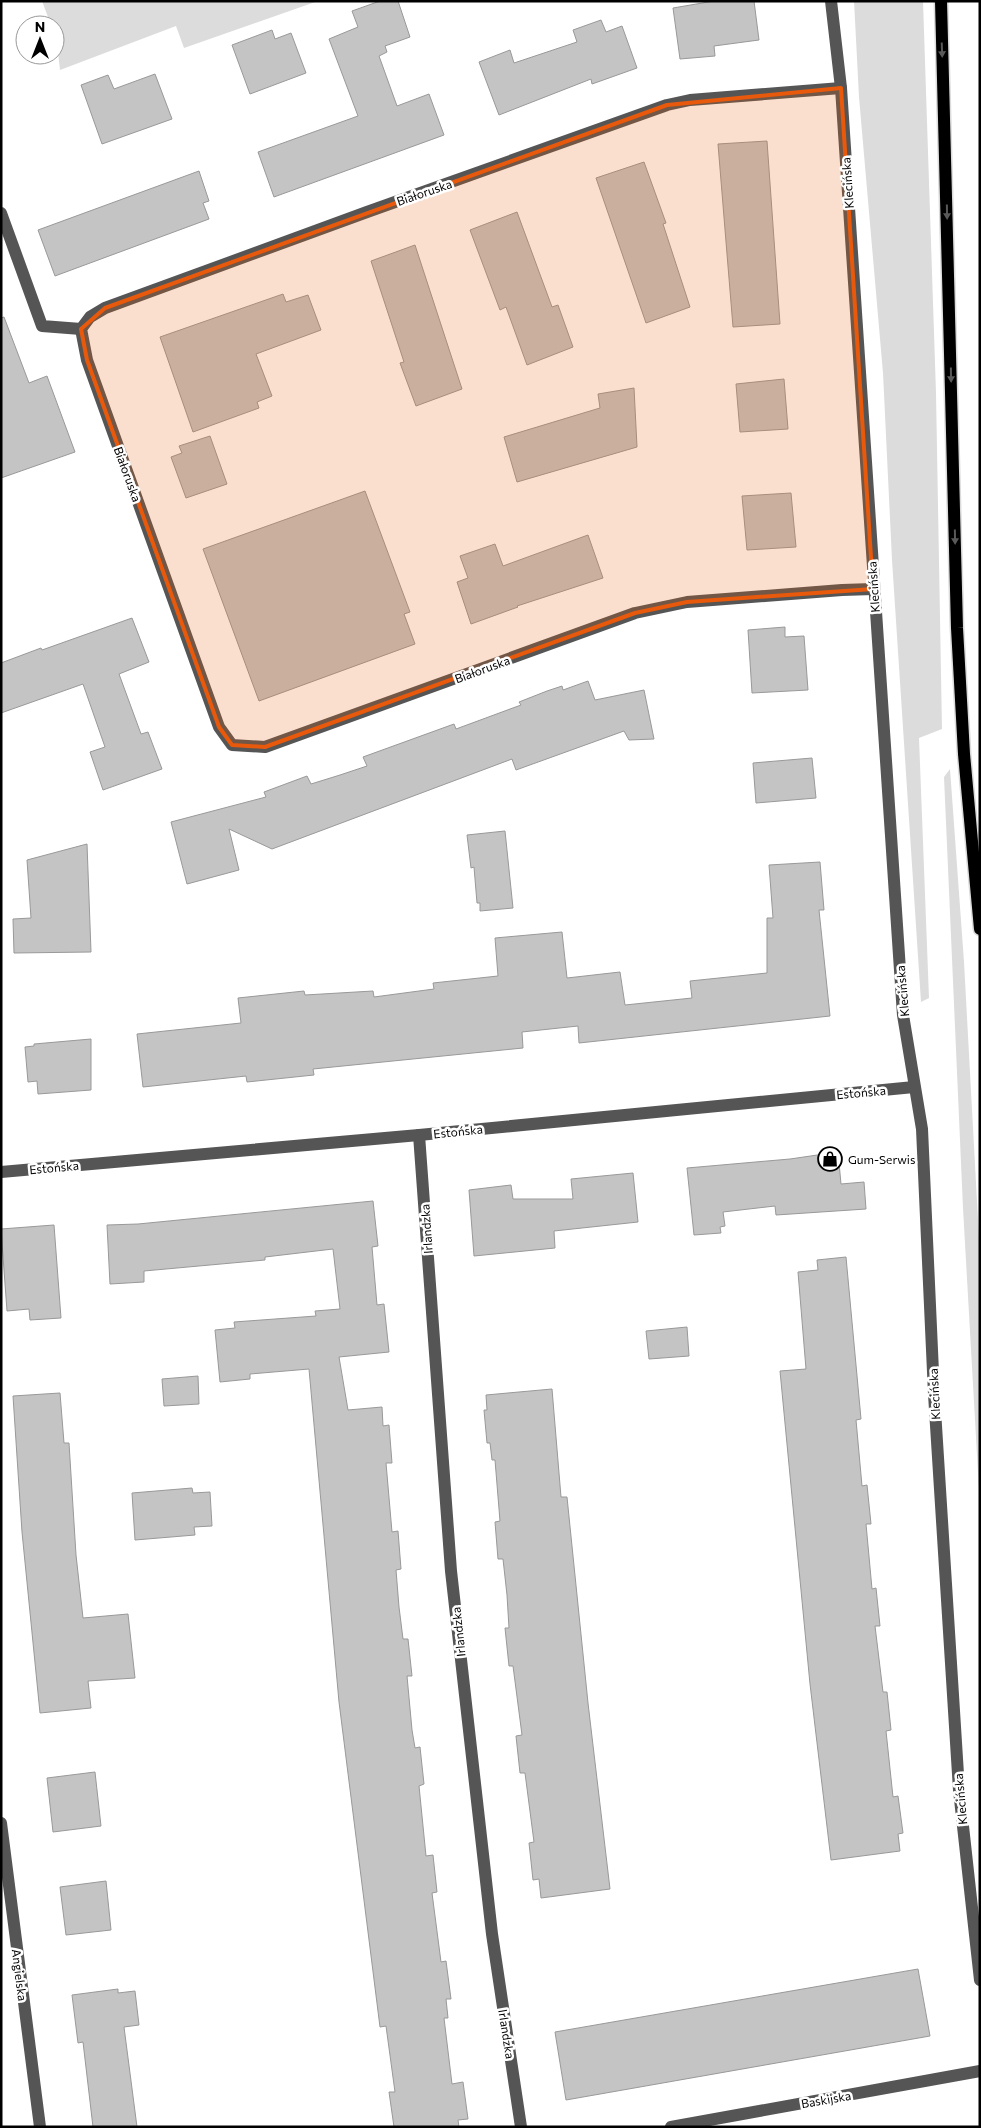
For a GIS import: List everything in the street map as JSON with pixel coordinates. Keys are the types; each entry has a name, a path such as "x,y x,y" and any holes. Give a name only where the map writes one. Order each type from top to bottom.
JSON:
{"main road":[{"path":"941,1 957,628 964,754 980,929"}],"street":[{"name":"Klecińska","path":"831,1 841,88 873,589 903,1014 922,1128 934,1394 958,1790 980,1980"},
{"name":"Białoruska","path":"841,88 690,100 667,105 105,308 90,317 80,329 86,360 219,727 232,745 265,747 636,613 687,602 873,589"},
{"path":"1,213 42,326 80,329"},
{"name":"Estońska","path":"1,1172 419,1135 914,1087"},
{"name":"Irlandzka","path":"419,1135 451,1571 492,1934 521,2127"},
{"name":"Angielska","path":"1,1823 40,2127"},
{"name":"Baskijska","path":"671,2127 980,2071"}],"highlighted area":[{"path":"841,88 873,589 687,602 635,613 265,747 232,745 219,727 87,360 81,329 105,308 667,105"}],"shaded area":[{"path":"42,1 318,1 184,48 176,26 60,70 59,65 65,65 65,15 47,15"},
{"path":"854,1 923,1 936,393 942,729 919,738 929,998 921,1002 892,560 883,373 859,97"},
{"path":"950,769 964,962 980,1257 980,1508 963,1208 944,777"}],"building":[{"path":"380,1 398,1 410,37 385,46 387,52 379,56 397,106 429,94 444,135 274,197 258,152 358,116 329,39 358,27 352,11"},
{"path":"714,1 754,1 759,40 714,46 715,56 680,59 673,8"},
{"path":"601,20 606,32 622,26 637,68 592,84 591,79 499,115 479,62 510,50 514,63 577,42 573,30"},
{"path":"272,30 275,39 291,33 306,73 250,94 232,45"},
{"path":"155,74 172,119 102,144 81,85 108,75 114,89"},
{"path":"767,141 780,324 733,327 718,144"},
{"path":"644,162 666,223 663,224 690,307 646,323 596,178"},
{"path":"199,171 209,201 203,203 209,219 55,276 38,230"},
{"path":"517,212 552,307 558,305 573,347 527,365 506,307 500,310 470,230"},
{"path":"415,245 462,389 416,406 400,363 404,362 371,261"},
{"path":"283,294 286,302 308,295 321,330 256,354 272,396 257,402 259,408 193,432 160,337"},
{"path":"4,317 29,383 47,376 75,452 1,478 1,318"},
{"path":"784,379 788,429 740,432 736,384"},
{"path":"634,388 637,447 517,482 504,437 600,408 598,394"},
{"path":"210,436 227,484 186,498 171,457 182,453 179,446"},
{"path":"365,491 410,612 404,614 415,644 259,701 203,549"},
{"path":"791,493 796,547 747,550 742,496"},
{"path":"588,535 603,578 517,606 471,624 457,582 468,578 460,556 495,544 503,566"},
{"path":"132,618 149,662 119,674 141,734 148,732 162,769 103,790 90,752 105,747 83,684 1,713 1,663"},
{"path":"785,627 785,637 804,636 808,690 752,693 748,630"},
{"path":"588,681 595,700 644,690 654,739 629,740 624,731 516,770 512,759 272,849 229,829 239,870 187,884 171,822 266,797 264,792 307,776 311,784 367,766 363,757 454,724 456,729 521,705 519,702 547,691 562,686 563,690"},
{"path":"812,758 816,798 756,803 753,763"},
{"path":"505,831 513,908 480,911 480,903 477,903 474,867 471,868 467,835"},
{"path":"87,844 91,952 14,953 13,919 31,918 27,860"},
{"path":"820,862 824,910 819,910 830,1016 579,1043 578,1026 522,1032 523,1048 313,1069 314,1075 247,1082 246,1076 143,1087 137,1034 241,1023 238,998 304,991 305,995 373,991 374,997 434,989 433,983 498,976 495,938 562,932 567,978 620,972 625,1005 692,998 690,981 767,973 767,918 773,918 769,865"},
{"path":"91,1039 91,1090 38,1094 37,1081 28,1082 25,1047 34,1046 34,1044"},
{"path":"838,1152 841,1184 864,1182 866,1209 776,1215 775,1206 723,1212 725,1226 720,1227 721,1233 694,1235 687,1168 790,1159"},
{"path":"633,1173 638,1222 554,1231 555,1248 474,1256 469,1190 511,1185 513,1199 573,1199 571,1179"},
{"path":"373,1201 378,1246 372,1247 377,1305 384,1304 389,1352 339,1357 348,1410 382,1407 383,1426 389,1425 392,1463 386,1463 392,1532 398,1531 401,1569 396,1570 403,1639 408,1639 412,1676 407,1676 412,1730 415,1748 420,1747 424,1784 419,1786 426,1856 433,1855 437,1892 432,1893 441,1962 446,1961 451,1999 446,1999 448,2018 444,2018 452,2084 463,2082 468,2119 458,2120 459,2127 394,2127 389,2092 395,2092 386,2026 380,2027 339,1702 309,1369 250,1374 250,1379 220,1382 215,1330 235,1328 234,1322 316,1316 315,1311 340,1309 333,1249 265,1257 265,1260 144,1271 144,1282 110,1284 107,1225 138,1224"},
{"path":"54,1225 61,1318 30,1320 29,1309 7,1311 1,1229"},
{"path":"846,1257 861,1419 856,1420 862,1486 867,1485 871,1524 866,1524 872,1589 876,1588 880,1626 875,1626 883,1692 887,1692 891,1730 886,1731 893,1797 898,1796 903,1833 898,1834 900,1851 831,1860 810,1684 780,1371 806,1369 798,1272 818,1270 817,1260"},
{"path":"687,1327 689,1356 649,1359 646,1331"},
{"path":"198,1376 199,1404 164,1406 162,1379"},
{"path":"552,1389 561,1497 567,1497 588,1703 610,1889 541,1898 539,1879 533,1880 529,1843 534,1842 525,1773 520,1773 516,1736 522,1735 513,1666 509,1666 505,1628 509,1628 503,1559 498,1559 495,1522 500,1521 495,1460 492,1460 490,1443 487,1443 484,1410 487,1410 486,1395"},
{"path":"60,1393 64,1443 69,1443 76,1555 83,1618 128,1614 135,1678 88,1681 91,1708 40,1713 22,1532 13,1396"},
{"path":"192,1488 193,1493 210,1492 212,1526 194,1527 195,1535 135,1540 132,1493"},
{"path":"95,1772 101,1826 53,1832 47,1778"},
{"path":"106,1881 111,1930 66,1935 60,1887"},
{"path":"918,1969 930,2036 566,2100 555,2032"},
{"path":"118,1989 118,1993 135,1991 139,2025 124,2027 137,2127 93,2127 83,2042 78,2043 72,1995"}],"place":[{"name":"Gum-Serwis","path":"830,1159"}]}
